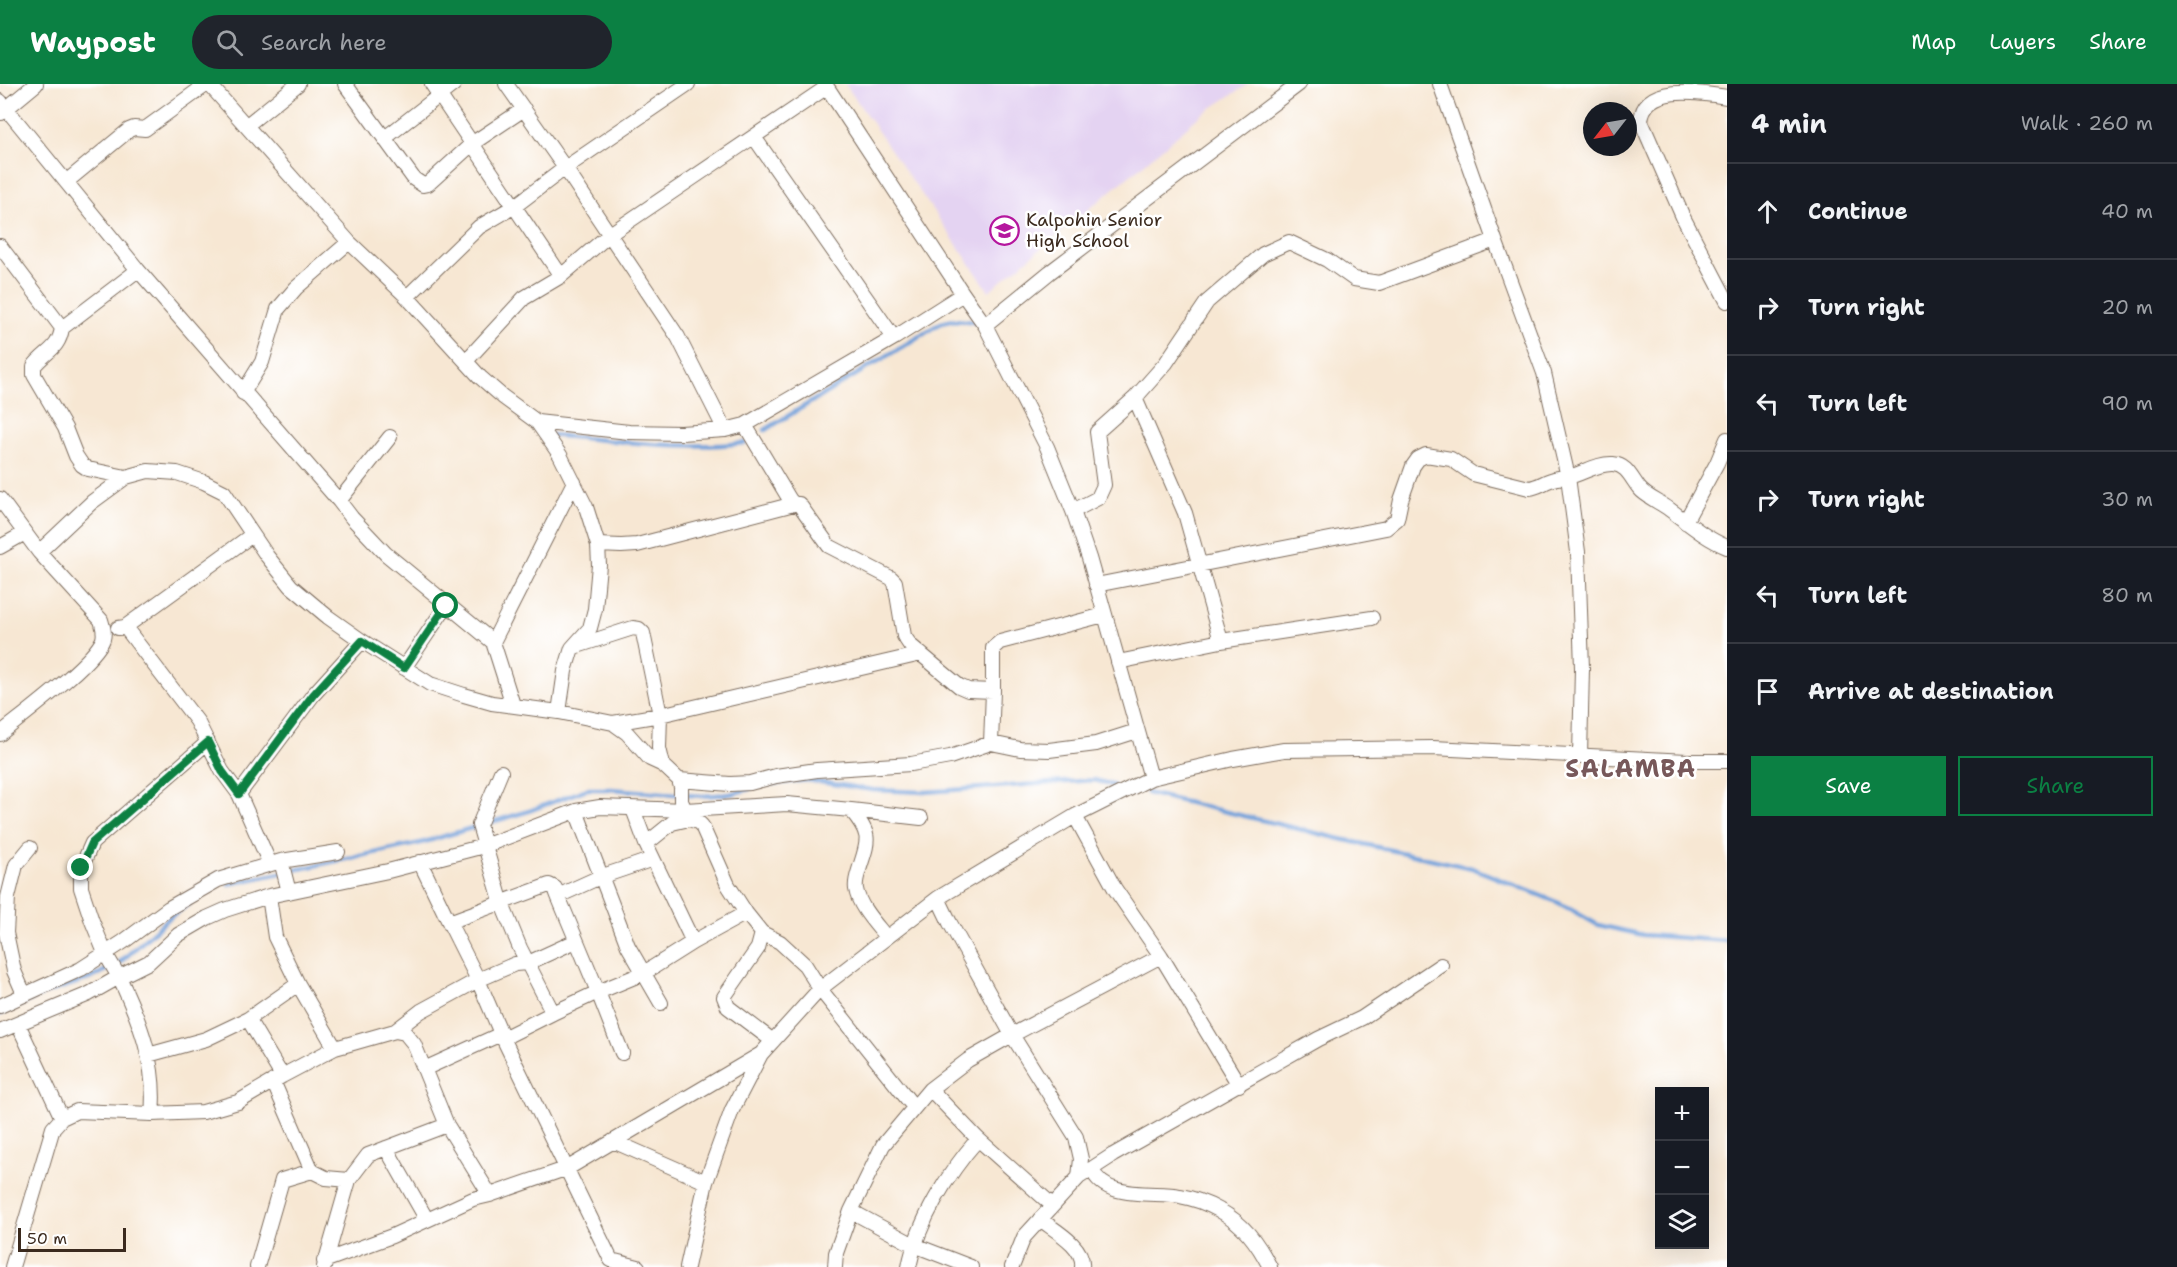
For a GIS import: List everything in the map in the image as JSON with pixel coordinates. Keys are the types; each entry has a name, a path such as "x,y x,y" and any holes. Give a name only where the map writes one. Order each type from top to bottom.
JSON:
{"street":[{"path":"36,84 2,108 352,518 386,554 446,606 493,642 503,667 513,705"},
{"path":"66,182 129,130 145,129 208,84 248,125 349,242 407,297 466,362 503,398 537,422 560,455 574,482 586,507 598,545 596,609 590,628 572,648 565,671 559,712"},
{"path":"248,125 298,84"},
{"path":"345,84 414,179 423,185 428,184 473,143 524,109"},
{"path":"385,138 436,89 454,84"},
{"path":"506,84 566,168 678,337 724,430"},
{"path":"407,297 479,227 515,206 688,84"},
{"path":"986,324 1050,272 1299,84"},
{"path":"1440,84 1544,373 1568,477 1578,552 1582,668 1580,756"},
{"path":"466,362 524,298 561,276 610,234 754,137 826,85 963,294 986,324 1047,447 1073,511 1150,778"},
{"path":"1727,97 1673,88 1651,96 1641,108 1641,121 1683,217 1727,301"},
{"path":"436,89 561,276"},
{"path":"754,137 894,338"},
{"path":"1073,511 1098,498 1104,484 1097,432 1135,398 1166,363 1207,302 1263,254 1289,242 1327,260 1354,279 1378,283 1495,240"},
{"path":"243,393 262,362 278,309 296,288 349,242"},
{"path":"0,246 62,328 61,339 34,366 34,375 65,428 76,456 88,469 126,477"},
{"path":"62,328 138,270"},
{"path":"537,422 629,432 681,433 724,430 745,425 894,338 963,294"},
{"path":"1135,398 1185,513 1221,640"},
{"path":"745,425 794,504"},
{"path":"339,501 390,437"},
{"path":"1685,522 1717,463 1727,439"},
{"path":"1096,585 1386,528 1397,519 1413,466 1418,459 1426,455 1451,459 1473,474 1529,488 1603,464 1615,464 1630,473 1640,489 1685,522 1727,547"},
{"path":"39,552 92,502 126,477 148,471 177,473 224,492 252,535 291,586 328,617 362,641 430,684 492,703 559,712 613,723 660,715 921,654"},
{"path":"493,642 574,482"},
{"path":"0,500 39,552 101,620 105,631 102,641 93,654 0,734"},
{"path":"598,545 637,545 799,504 830,546 895,582 904,636 910,645 959,686 968,690 993,691"},
{"path":"0,547 26,533"},
{"path":"105,631 125,627 252,535"},
{"path":"404,668 446,606"},
{"path":"991,744 993,648 1000,642 1104,615"},
{"path":"1118,662 1221,640 1372,618"},
{"path":"125,627 197,721 222,771 239,794 282,873"},
{"path":"572,648 633,628 643,633 660,715 659,748 663,765"},
{"path":"239,794 313,695 362,641"},
{"path":"613,723 627,733 650,759 663,765 680,783 685,810 702,826 728,885 746,913 762,933 780,942 805,965 820,988 913,1106"},
{"path":"680,783 740,783 817,770 911,764 950,757 991,744 1020,749 1049,750 1096,744 1137,731"},
{"path":"152,1114 154,1093 148,1055 137,1016 113,967 81,888 81,868 92,843 208,742"},
{"path":"687,1267 706,1182 732,1110 761,1054 820,988 938,898 1076,816 1150,778 1284,750 1433,748 1727,761"},
{"path":"501,772 482,836 502,904 553,1013"},
{"path":"0,1031 89,994 169,908 218,880 282,873 388,871 420,862 482,836 576,811 600,807 685,810 787,804 921,818"},
{"path":"633,809 646,844 693,942"},
{"path":"646,844 685,810"},
{"path":"851,810 865,831 868,841 856,878 856,891 868,914 886,937"},
{"path":"576,811 628,946 661,1003"},
{"path":"1076,816 1115,889 1161,956 1239,1085"},
{"path":"24,994 14,971 6,933 8,897 15,865 30,848"},
{"path":"335,1048 298,984 275,937 269,896 282,873 338,852"},
{"path":"558,896 600,877 653,859"},
{"path":"420,862 611,1260 638,1267"},
{"path":"449,922 549,885 555,888 622,1053"},
{"path":"0,1006 81,969 149,962 178,935 207,918 269,896"},
{"path":"938,898 1012,1035 1076,1137 1081,1159 1079,1177"},
{"path":"424,1069 645,973 693,942 746,913"},
{"path":"762,933 758,948 724,997 728,1006 773,1041"},
{"path":"12,1267 54,1128 62,1118 77,1111 152,1114 203,1112 238,1102 335,1048 395,1031 421,1011 478,980 515,964 528,963 576,940"},
{"path":"835,1267 836,1253 850,1211 883,1145 913,1106 930,1089 968,1060 1161,956"},
{"path":"1012,1267 1024,1237 1079,1177 1318,1039 1362,1018 1441,965"},
{"path":"148,1055 206,1039 248,1019 298,984"},
{"path":"248,1019 278,1078 312,1171"},
{"path":"18,1024 62,1118"},
{"path":"395,1031 405,1033 414,1044 447,1125 490,1196"},
{"path":"324,1264 473,1199 490,1196 568,1168 761,1054"},
{"path":"930,1089 978,1139 1052,1205"},
{"path":"324,1264 349,1180 368,1155 447,1125"},
{"path":"909,1267 914,1245 938,1195 957,1163 978,1139"},
{"path":"613,1141 706,1182"},
{"path":"386,1148 427,1220"},
{"path":"1092,1169 1102,1184 1111,1188 1139,1194 1180,1196 1217,1209 1242,1226 1261,1250 1270,1267"},
{"path":"257,1267 282,1179 312,1171 326,1178 349,1180"},
{"path":"850,1211 914,1245 971,1267"},
{"path":"1040,1219 1076,1248 1083,1260 1082,1267"}],"shaded area":[{"name":"Kalpohin Senior High School","path":"845,84 1249,84 1202,114 989,291"}],"waterway":[{"path":"765,430 941,323 953,320 978,322"},
{"path":"551,435 672,445 745,443"},
{"path":"769,784 807,780 873,790 924,792 1094,780 1113,785"},
{"path":"229,884 421,843 529,811 587,789 702,796 730,794 749,789"},
{"path":"1147,793 1472,868 1559,903 1598,925 1643,935 1727,941"},
{"path":"0,1014 45,993 91,978 118,964 170,917 189,904"}],"place":[{"name":"Kalpohin Senior High School","path":"1005,230"}],"district":[{"name":"SALAMBA","path":"1631,769"}],"route":[{"path":"81,868 92,843 208,742 222,771 239,794 313,695 362,641 404,668 446,606"}]}
